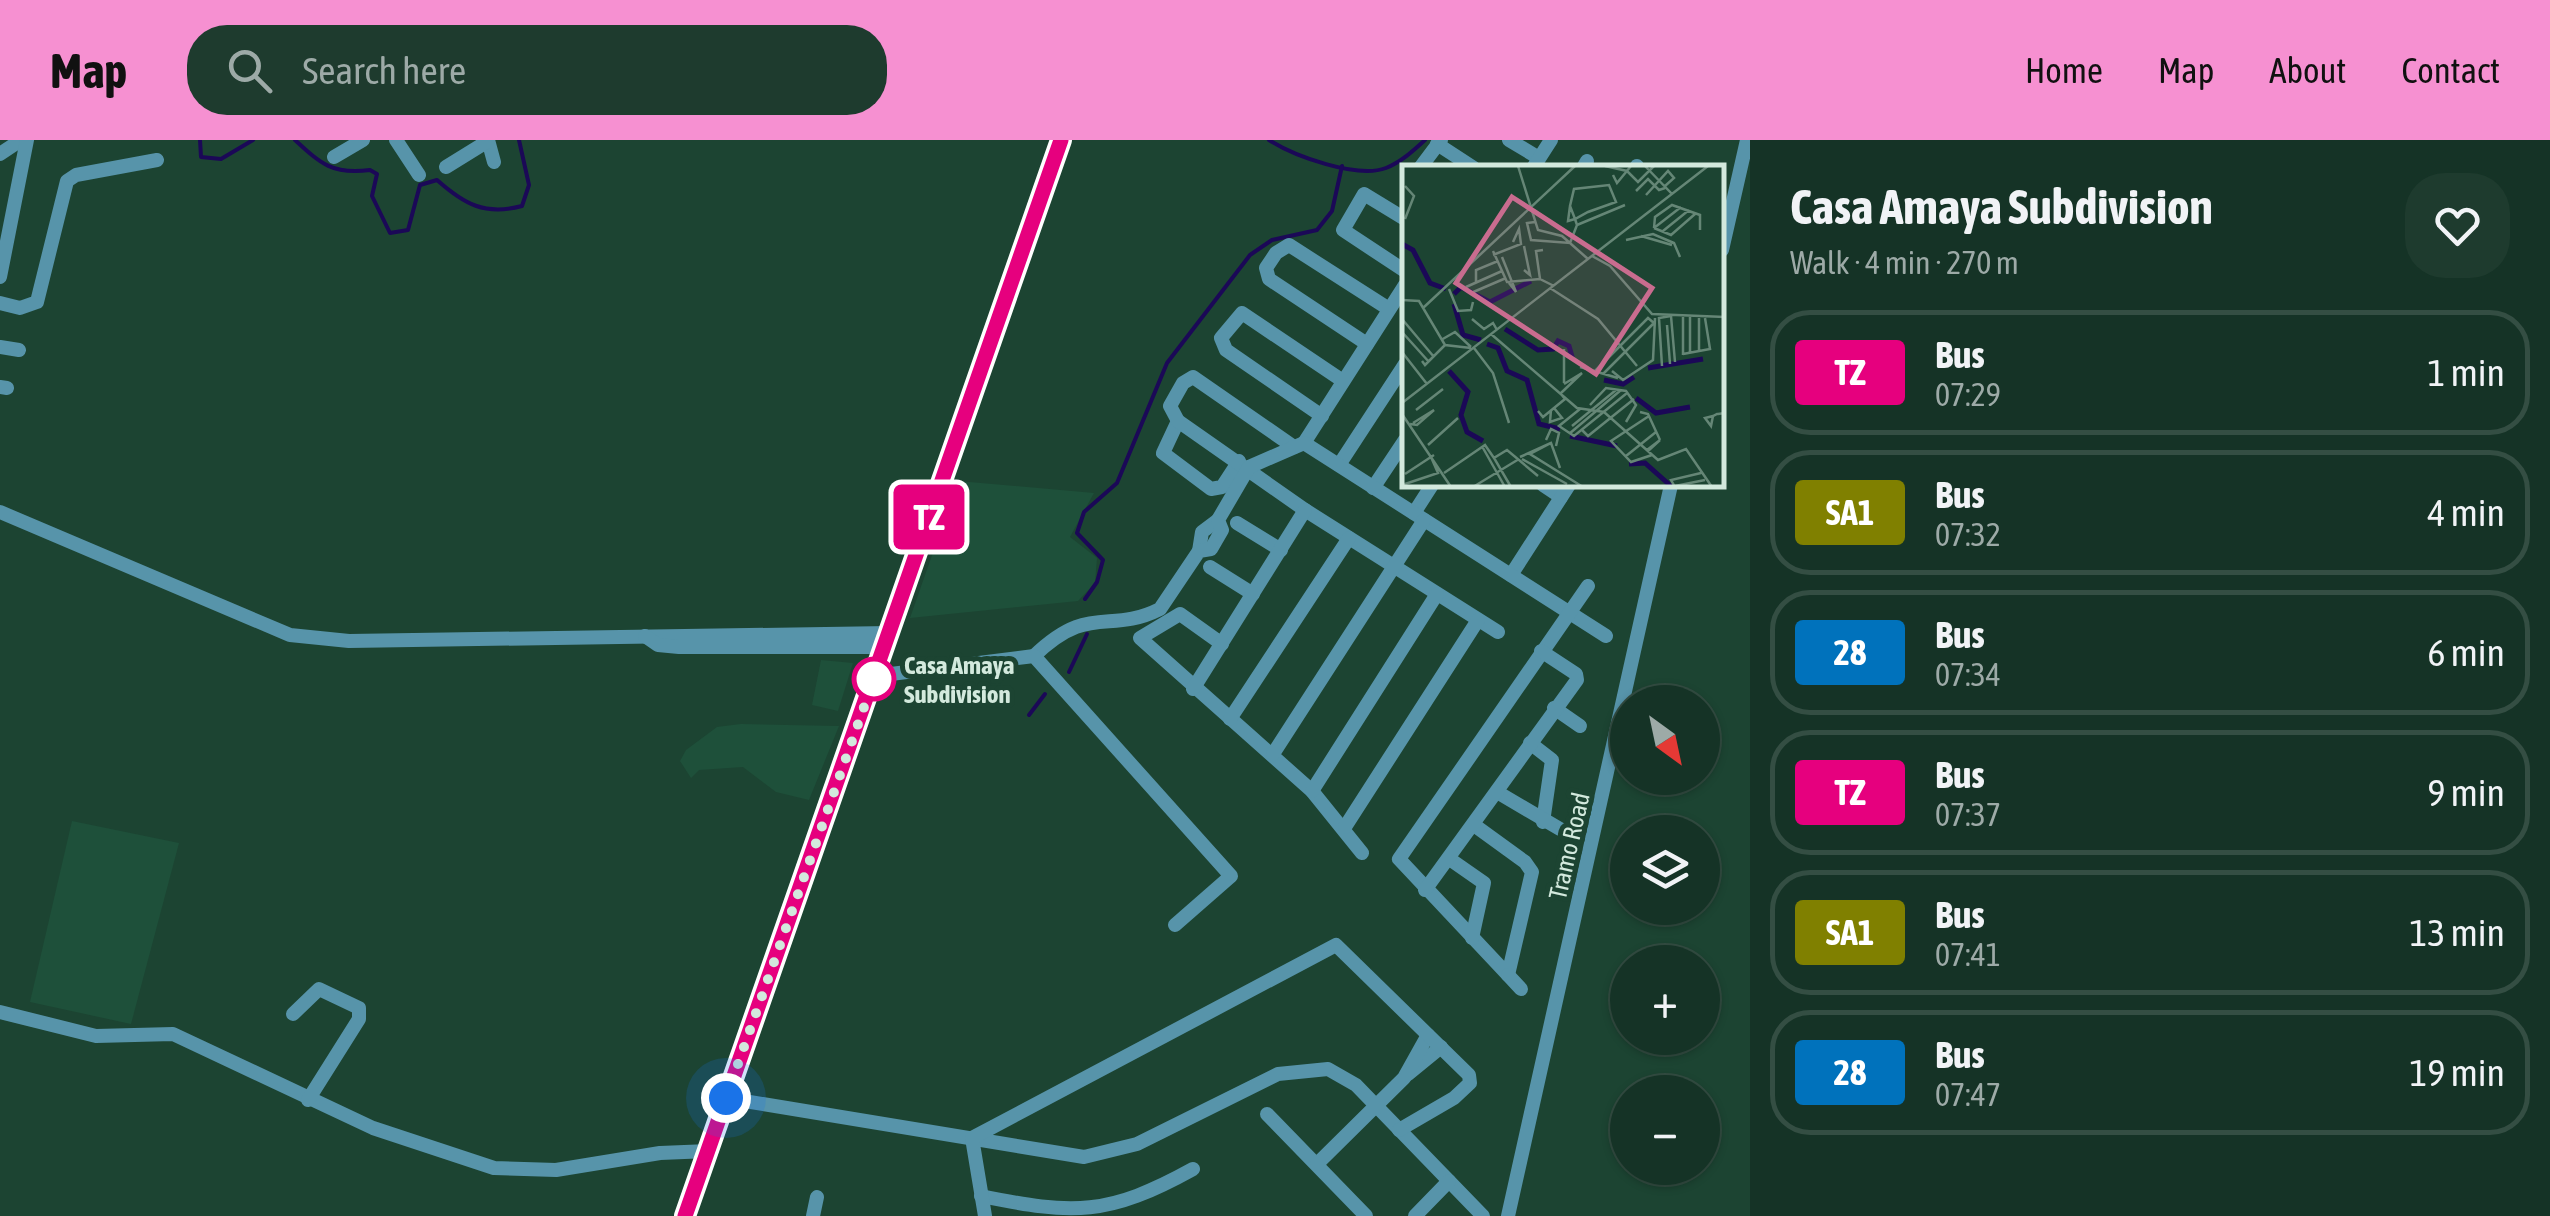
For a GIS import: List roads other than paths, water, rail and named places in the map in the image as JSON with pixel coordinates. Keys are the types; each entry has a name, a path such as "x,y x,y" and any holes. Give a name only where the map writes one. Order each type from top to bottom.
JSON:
{"main road":[{"path":"685,1216 1061,140"}],"street":[{"path":"0,154 24,140"},
{"path":"0,276 24,140"},
{"path":"334,157 363,140"},
{"path":"1509,140 1536,163 1551,140"},
{"path":"1725,237 1747,140"},
{"path":"446,166 488,141 494,162"},
{"path":"403,142 419,175"},
{"path":"1422,165 1439,142 1470,165"},
{"path":"0,302 20,308 37,302 67,181 76,175 157,160"},
{"path":"1402,217 1364,194 1344,230 1402,269"},
{"path":"1367,344 1269,280 1266,268 1276,252 1289,245 1390,309"},
{"path":"1178,421 1163,453 1212,490 1222,487 1244,464 1299,445 1322,416 1402,290"},
{"path":"1322,416 1226,350 1220,338 1242,314 1344,381"},
{"path":"0,347 20,350"},
{"path":"1338,466 1402,369"},
{"path":"1498,632 1305,510 1178,421 1170,406 1183,384 1193,377 1606,636"},
{"path":"1374,488 1402,445"},
{"path":"875,676 1034,656 1056,635 1082,622 1158,611 1199,551 1211,549 1218,540 1222,530 1218,520 1244,464"},
{"path":"1274,754 1395,567 1431,488"},
{"name":"Tramo Road","path":"1508,1216 1670,488"},
{"path":"1510,575 1565,491"},
{"path":"1193,688 1305,510"},
{"path":"0,512 290,635 350,641 646,636 658,645 679,647 887,640"},
{"path":"1237,523 1280,550"},
{"path":"1230,719 1349,538"},
{"path":"1210,567 1254,594"},
{"path":"1521,989 1399,859 1588,586"},
{"path":"1312,791 1437,594"},
{"path":"1222,644 1180,614 1140,638 1193,688 1274,754 1345,827 1362,853"},
{"path":"1345,827 1478,620"},
{"path":"1425,890 1451,860 1577,675 1542,651"},
{"path":"1034,656 1230,876 1175,925"},
{"path":"1554,708 1580,726"},
{"path":"1530,743 1552,760 1543,822"},
{"path":"1496,792 1560,829"},
{"path":"1474,825 1526,862 1532,872 1508,975"},
{"path":"1451,860 1484,883 1472,938"},
{"path":"972,1138 1336,946 1469,1075 1470,1083 1454,1098 1399,1130"},
{"path":"293,1014 319,989 359,1008 359,1018 308,1100"},
{"path":"0,1012 96,1036 173,1034 373,1128 494,1168 556,1170 660,1153 708,1151"},
{"path":"1404,1078 1428,1034"},
{"path":"1316,1164 1404,1078 1441,1048"},
{"path":"726,1098 1084,1157 1111,1152 1248,1086 1308,1068 1342,1075 1376,1104 1483,1216"},
{"path":"1267,1114 1366,1216"},
{"path":"972,1138 985,1216"},
{"path":"981,1196 1045,1209 1113,1211 1193,1169"},
{"path":"1415,1216 1450,1181"},
{"path":"813,1216 818,1197"}],"waterway":[{"path":"200,140 201,157 221,159 253,140"},
{"path":"295,140 328,166 377,174 372,196 390,233 408,230 420,185 437,180 476,206 497,210 522,206 529,185 519,140"},
{"path":"1269,140 1294,153 1359,171 1374,171 1397,163 1425,140"},
{"path":"1085,599 1097,582 1103,560 1077,533 1084,512 1117,483 1167,363 1250,255 1272,240 1317,230 1332,211 1342,166"},
{"path":"1069,672 1087,634"},
{"path":"1029,715 1045,694"}],"place":[{"name":"Casa Amaya Subdivision","path":"874,679"}]}
